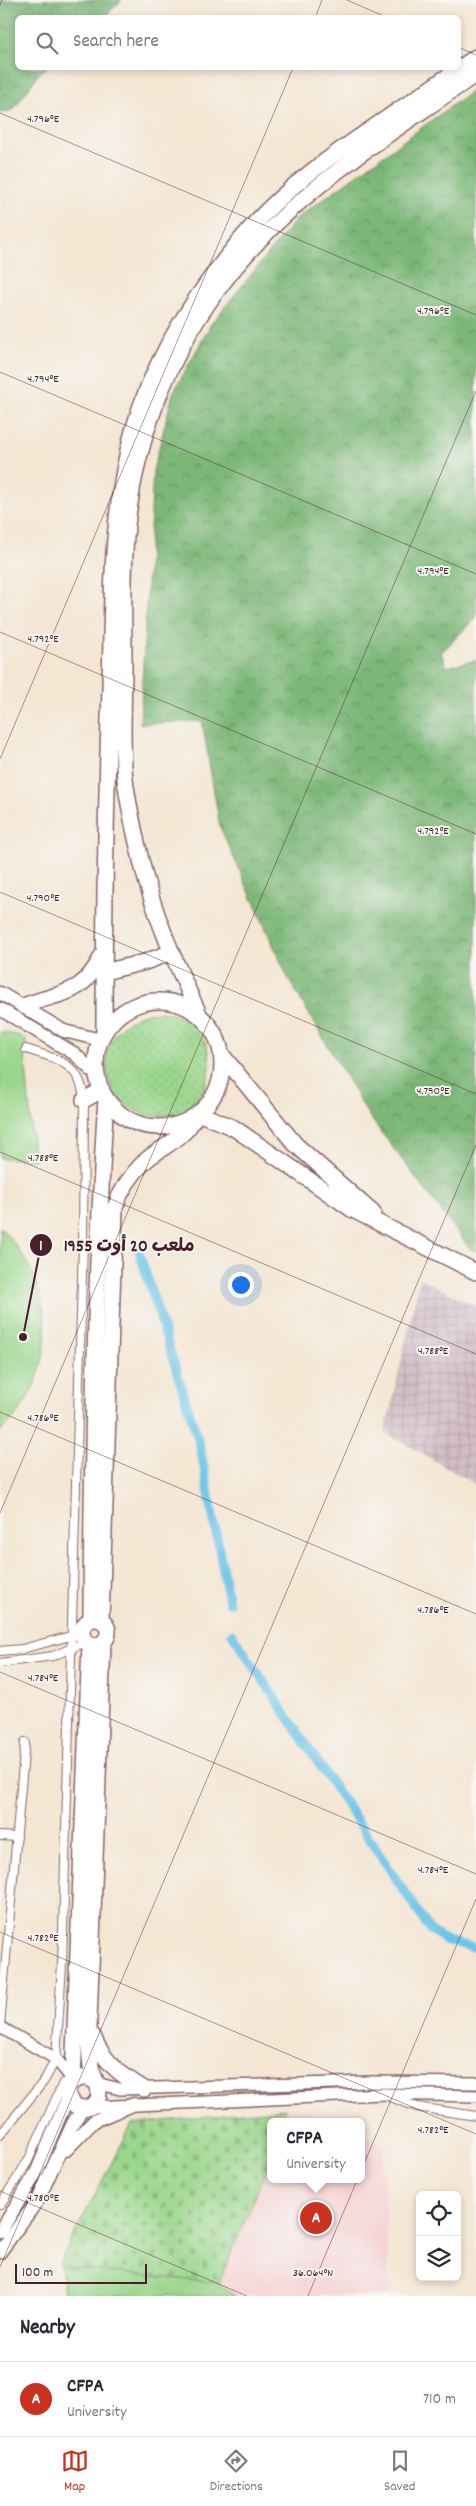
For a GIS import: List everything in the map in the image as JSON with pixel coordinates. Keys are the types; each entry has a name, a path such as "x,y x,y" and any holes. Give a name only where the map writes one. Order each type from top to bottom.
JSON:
{"highway":[{"path":"461,67 476,57"},
{"path":"86,1640 108,1631 96,1620 92,1474 102,1088 96,1059 102,1037 104,872 115,529 133,429 145,395 178,329 216,271 256,222 279,199 328,158 457,70"},
{"path":"382,1223 295,1144 222,1055 215,1033 199,1014 172,952 141,861 125,778 124,586 127,526 133,484 146,434 166,380 215,292 274,223 315,186 476,74"},
{"path":"23,1006 62,995 78,986 97,967 104,952"},
{"path":"104,972 145,962 172,952"},
{"path":"102,1037 123,1012 143,1002 172,1002 199,1014"},
{"path":"96,1620 115,1207 124,1186 134,1173 145,1161 185,1131 196,1114 211,1099 219,1083 222,1055"},
{"path":"84,1100 102,1088"},
{"path":"102,1088 122,1115 136,1122 150,1126 174,1125 196,1114 234,1128 353,1210 476,1272"},
{"path":"86,1640 71,2076 68,2097 74,2105 87,2108 99,2096 91,2066 89,2022 86,1640 83,1626 96,1620"},
{"path":"89,2022 97,2046 110,2064 144,2089"},
{"path":"71,2076 85,2076 95,2082"}],"main road":[{"path":"0,992 64,1031 102,1037"},
{"path":"0,1009 75,1054 102,1088"},
{"path":"0,2027 56,2059 71,2076"},
{"path":"95,2082 112,2088 144,2089 370,2082 476,2083"},
{"path":"0,2252 38,2200 72,2123 87,2108 134,2104 383,2094 476,2096"},
{"path":"0,2232 36,2173 68,2097"},
{"path":"55,2164 77,2136 94,2121 134,2104"}],"street":[{"path":"26,1049 54,1058 71,1068 82,1082 84,1100 83,1254 86,1640"},
{"path":"0,1663 53,1656 71,1650 86,1640"},
{"path":"71,1650 86,1640"},
{"path":"0,1651 86,1640"},
{"path":"0,2135 44,2081 56,2059 62,1965 71,1650"},
{"path":"0,2027 25,1742"},
{"path":"0,1836 17,1836"},
{"path":"0,2205 28,2161 71,2076"},
{"path":"383,2094 417,2107 476,2116"}],"shaded area":[{"path":"420,1278 476,1307 476,1485 385,1432"},
{"path":"285,2109 310,2118 283,2118"},
{"path":"365,2137 382,2143 390,2296 235,2296 219,2283 267,2168 267,2183 365,2183"}],"green space":[{"path":"0,0 122,0 108,15 15,15 15,70 43,70 13,110 0,113"},
{"path":"476,88 476,618 441,653 447,667 476,660 476,1252 470,1249 369,1116 288,978 220,827 202,721 140,724 153,471 173,393 211,324 297,218"},
{"path":"158,1012 178,1016 195,1027 206,1044 210,1064 206,1084 195,1101 178,1112 158,1116 138,1112 121,1101 110,1084 106,1064 110,1044 121,1027 138,1016"},
{"path":"0,1032 17,1035 26,1039 25,1055 34,1160 0,1158"},
{"path":"0,1227 19,1250 33,1276 42,1302 45,1330 43,1357 35,1384 20,1409 0,1432"},
{"path":"285,2109 283,2118 267,2118 267,2168 219,2283 61,2267 59,2263 132,2124"},
{"path":"61,2267 219,2283 235,2296 64,2296"}],"waterway":[{"path":"138,1248 200,1446 229,1603"},
{"path":"232,1634 431,1931 447,1941 476,1948"}],"place":[{"name":"ملعب 20 أوت 1955","path":"23,1337"},
{"name":"CFPA","path":"316,2218"}]}
